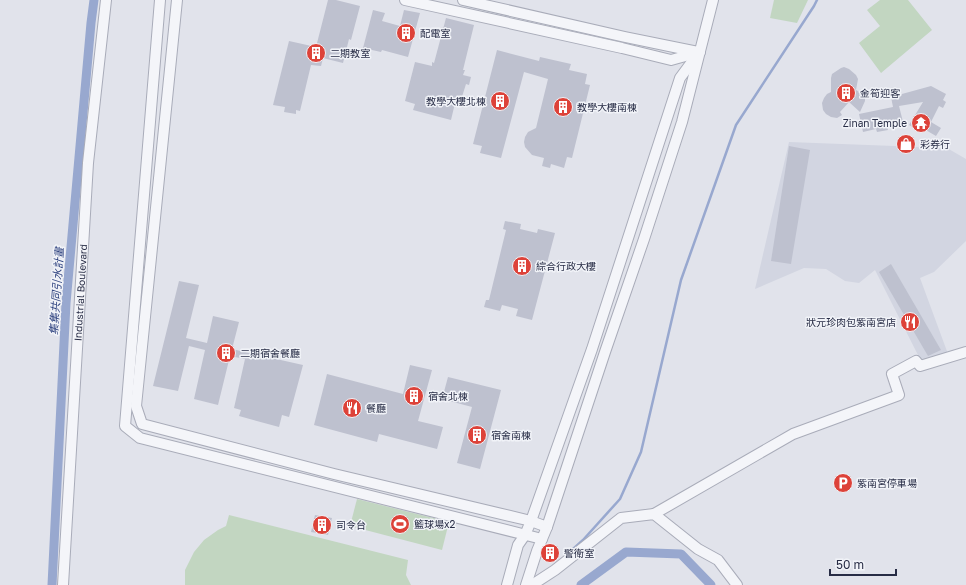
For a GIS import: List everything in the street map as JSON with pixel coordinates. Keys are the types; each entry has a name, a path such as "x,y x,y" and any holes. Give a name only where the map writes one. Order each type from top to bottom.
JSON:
{"street":[{"name":"Industrial Boulevard","path":"63,585 88,163 106,0"},
{"path":"160,0 126,426 140,438 542,539"},
{"path":"177,0 136,406 142,424 320,470 531,521 547,527"},
{"path":"406,0 672,60 700,52"},
{"path":"463,0 625,37 700,52"},
{"path":"526,585 547,527 604,352 644,240 682,122 713,0"},
{"path":"159,11 176,11"},
{"path":"507,585 518,545 525,535 531,521 592,349 680,78 700,52"},
{"path":"149,130 164,130"},
{"path":"142,225 154,225"},
{"path":"532,585 555,570 621,518 654,514 793,434 899,395 892,374 916,361 920,366 966,352"},
{"path":"654,514 698,549 718,560 737,585"}],"shaded area":[{"path":"789,142 947,148 966,159 966,241 934,272 920,278 948,354 921,361 875,270 859,283 845,281 826,269 804,268 755,289"}],"green space":[{"path":"774,0 808,0 797,23 770,18"},
{"path":"880,0 908,0 932,30 881,73 859,43 880,26 867,10"},
{"name":"籃球場x2","path":"357,499 449,522 442,550 350,526"},
{"path":"229,515 408,560 406,575 411,585 185,585 185,570 194,552 204,540 226,526"}],"building":[{"name":"二期教室","path":"328,0 336,0 360,6 343,63 323,58 321,66 311,65 300,111 296,110 296,114 284,112 285,107 273,105 289,41 316,47"},
{"path":"373,10 385,13 382,21 400,26 404,10 420,13 408,57 382,50 381,52 363,48"},
{"path":"446,18 474,25 463,70 465,70 463,75 471,77 469,85 466,84 461,100 456,99 451,120 413,110 415,104 405,101 415,62 432,66 432,62 434,63"},
{"path":"497,50 539,61 540,57 571,64 569,70 587,74 585,84 590,85 572,158 567,157 564,168 551,164 550,168 542,166 544,158 532,155 525,147 525,137 528,132 536,128 548,79 524,72 501,158 480,153 482,146 473,144"},
{"name":"金筍迎客","path":"844,67 856,75 858,79 856,90 863,94 865,101 860,112 849,102 840,112 842,115 837,118 831,117 823,110 822,103 827,94 831,92 832,74"},
{"path":"931,86 946,94 943,100 946,102 943,108 939,106 931,122 941,128 936,136 924,129 921,132 909,125 923,102 899,106 903,122 887,125 888,130 877,132 876,129 863,132 859,114 893,107 891,97"},
{"path":"789,146 810,150 791,264 771,261"},
{"name":"綜合行政大樓","path":"505,221 521,224 520,229 537,233 538,229 555,233 532,320 516,316 518,309 502,305 500,311 484,307 486,300 489,300 506,230 503,229"},
{"path":"891,264 941,350 928,356 879,272"},
{"name":"二期宿舍餐廳","path":"179,281 199,285 186,338 207,343 213,316 239,322 232,349 303,365 289,417 282,415 279,427 239,416 241,410 234,408 245,359 230,356 218,405 194,399 205,350 189,346 178,391 153,386"},
{"path":"410,365 432,370 418,421 443,427 437,449 379,434 377,442 314,425 327,374 403,394"},
{"name":"宿舍南棟","path":"448,377 501,390 480,469 457,463 472,407 442,399"},
{"name":"司令台","path":"315,515 332,518 328,535 311,532"},
{"name":"警衛室","path":"549,544 557,547 552,561 544,558"}],"waterway":[{"name":"集集共同引水計畫","path":"52,585 66,303 94,0"},
{"path":"572,550 620,499 641,452 681,280 736,125 817,0"},
{"path":"581,585 626,552 681,554 711,585"}],"place":[{"name":"配電室","path":"406,33"},
{"name":"二期教室","path":"316,53"},
{"name":"金筍迎客","path":"846,93"},
{"name":"教學大樓北棟","path":"500,101"},
{"name":"教學大樓南棟","path":"563,107"},
{"name":"Zinan Temple","path":"921,123"},
{"name":"彩券行","path":"906,144"},
{"name":"綜合行政大樓","path":"522,266"},
{"name":"狀元珍肉包紫南宮店","path":"910,322"},
{"name":"二期宿舍餐廳","path":"226,353"},
{"name":"宿舍北棟","path":"414,396"},
{"name":"餐廳","path":"352,408"},
{"name":"宿舍南棟","path":"477,435"},
{"name":"紫南宮停車場","path":"843,483"},
{"name":"籃球場x2","path":"400,524"},
{"name":"司令台","path":"322,525"},
{"name":"警衛室","path":"550,553"}]}
